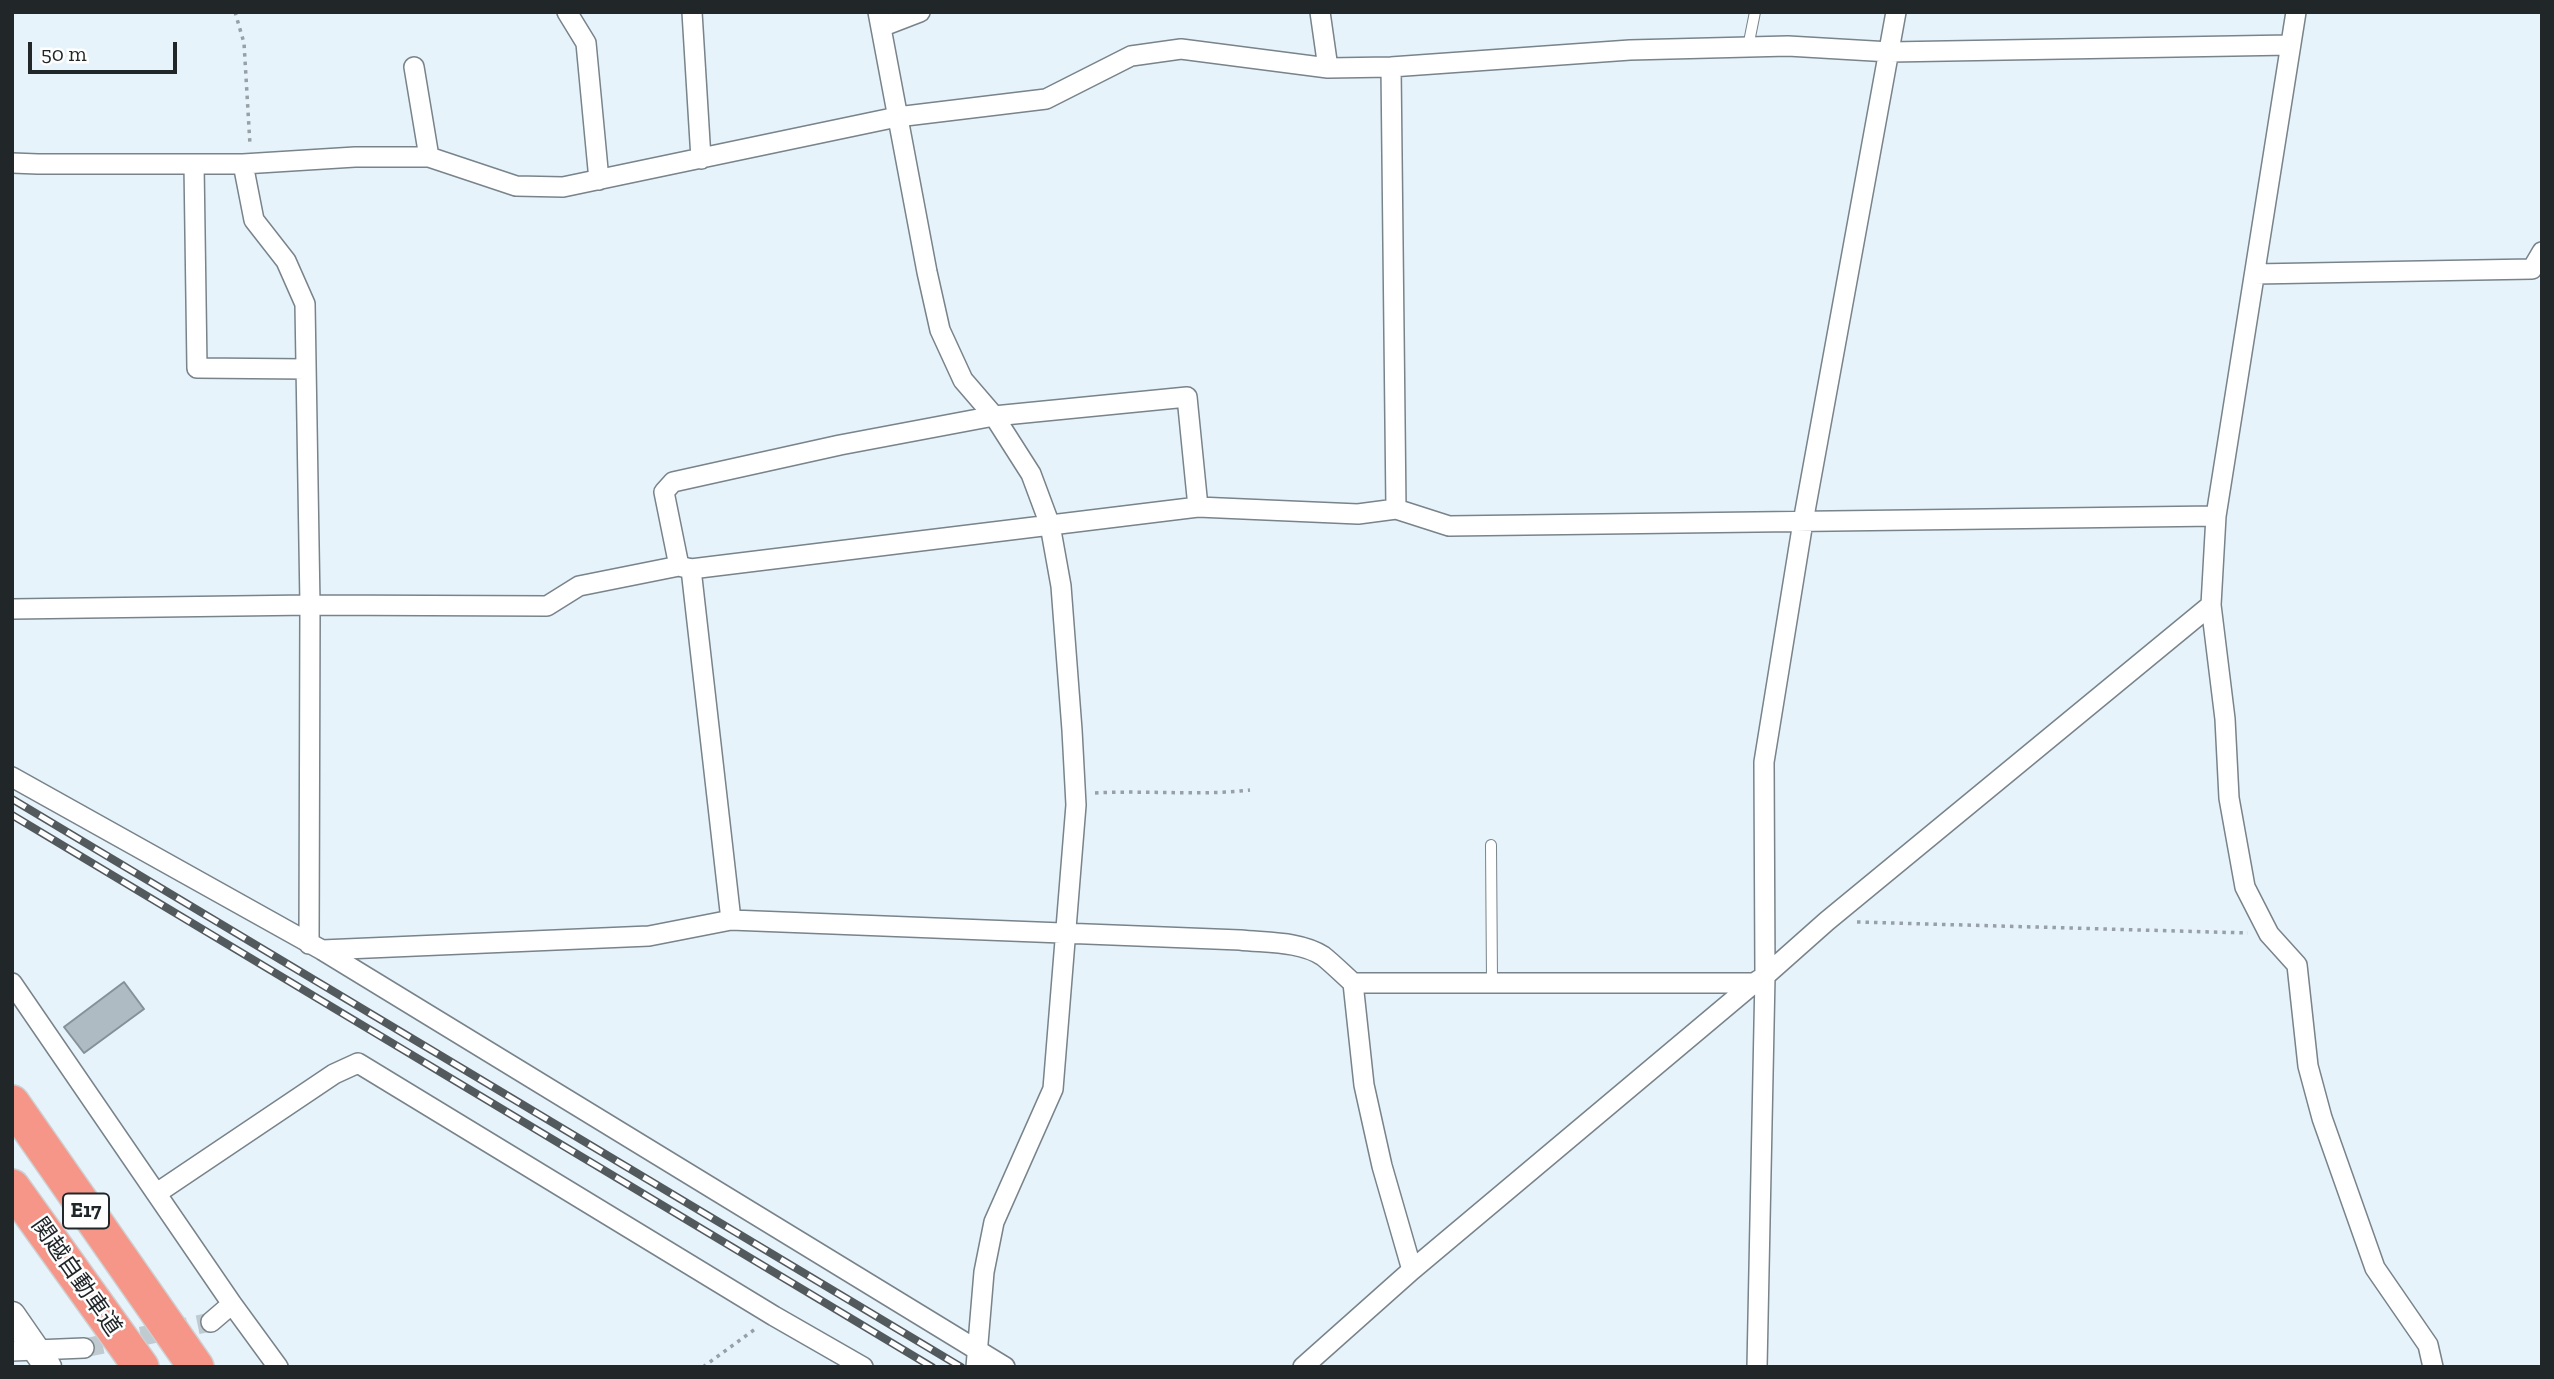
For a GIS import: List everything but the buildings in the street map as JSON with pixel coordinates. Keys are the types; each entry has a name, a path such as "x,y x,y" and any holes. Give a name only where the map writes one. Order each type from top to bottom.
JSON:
{"highway":[{"name":"関越自動車道","path":"12,1103 196,1367"},
{"name":"関越自動車道","path":"12,1187 141,1367"}],"street":[{"path":"567,12 586,43 599,180"},
{"path":"692,12 701,159"},
{"path":"920,12 880,20 897,117 940,330 963,380 994,416 1031,474 1050,525 1061,586 1076,794 1053,1089 994,1222 984,1272 976,1358"},
{"path":"1320,12 1328,68"},
{"path":"1757,1367 1759,979 1764,762 1803,522 1896,12"},
{"path":"2296,12 2216,516 2211,605 2225,719 2229,798 2245,887 2269,934 2297,965 2308,1066 2322,1118 2375,1268 2428,1345 2433,1367"},
{"path":"12,163 194,164 355,157 429,157 516,186 563,187 897,117 1046,99 1131,56 1181,49 1328,68 1391,67 1630,50 1788,46 1890,52 2290,45"},
{"path":"414,67 429,157"},
{"path":"1391,67 1396,509"},
{"path":"247,163 254,220 286,261 305,304 316,947"},
{"path":"194,164 197,368 306,369"},
{"path":"2255,274 2532,269 2542,252"},
{"path":"731,920 685,567 664,492 673,482 840,445 994,416 1187,397 1198,507"},
{"path":"12,610 310,605 547,606 579,586 685,567 1198,507 1358,514 1396,509 1450,526 2216,516"},
{"path":"1303,1367 1412,1270 1827,921 2211,605"},
{"path":"12,778 316,947 976,1358 1004,1367"},
{"path":"316,947 649,936 731,920 1240,940 1295,946 1322,956 1353,983 1759,979"},
{"path":"12,983 278,1367"},
{"path":"1353,983 1364,1085 1382,1166 1412,1270"},
{"path":"158,1193 334,1073 358,1063 774,1317 863,1367"},
{"path":"211,1322 232,1304"},
{"path":"12,1315 31,1355 84,1348"}],"lane":[{"path":"1748,47 1755,12"},
{"path":"1491,845 1492,981"}],"path":[{"path":"235,12 244,43 247,163"},
{"path":"1076,794 1132,791 1220,793 1250,790"},
{"path":"1827,921 2269,934"},
{"path":"703,1367 774,1317"}],"tunnel":[{"path":"84,1348 211,1322"}],"railway":[{"path":"12,799 961,1367"},
{"path":"12,815 932,1367"}]}
